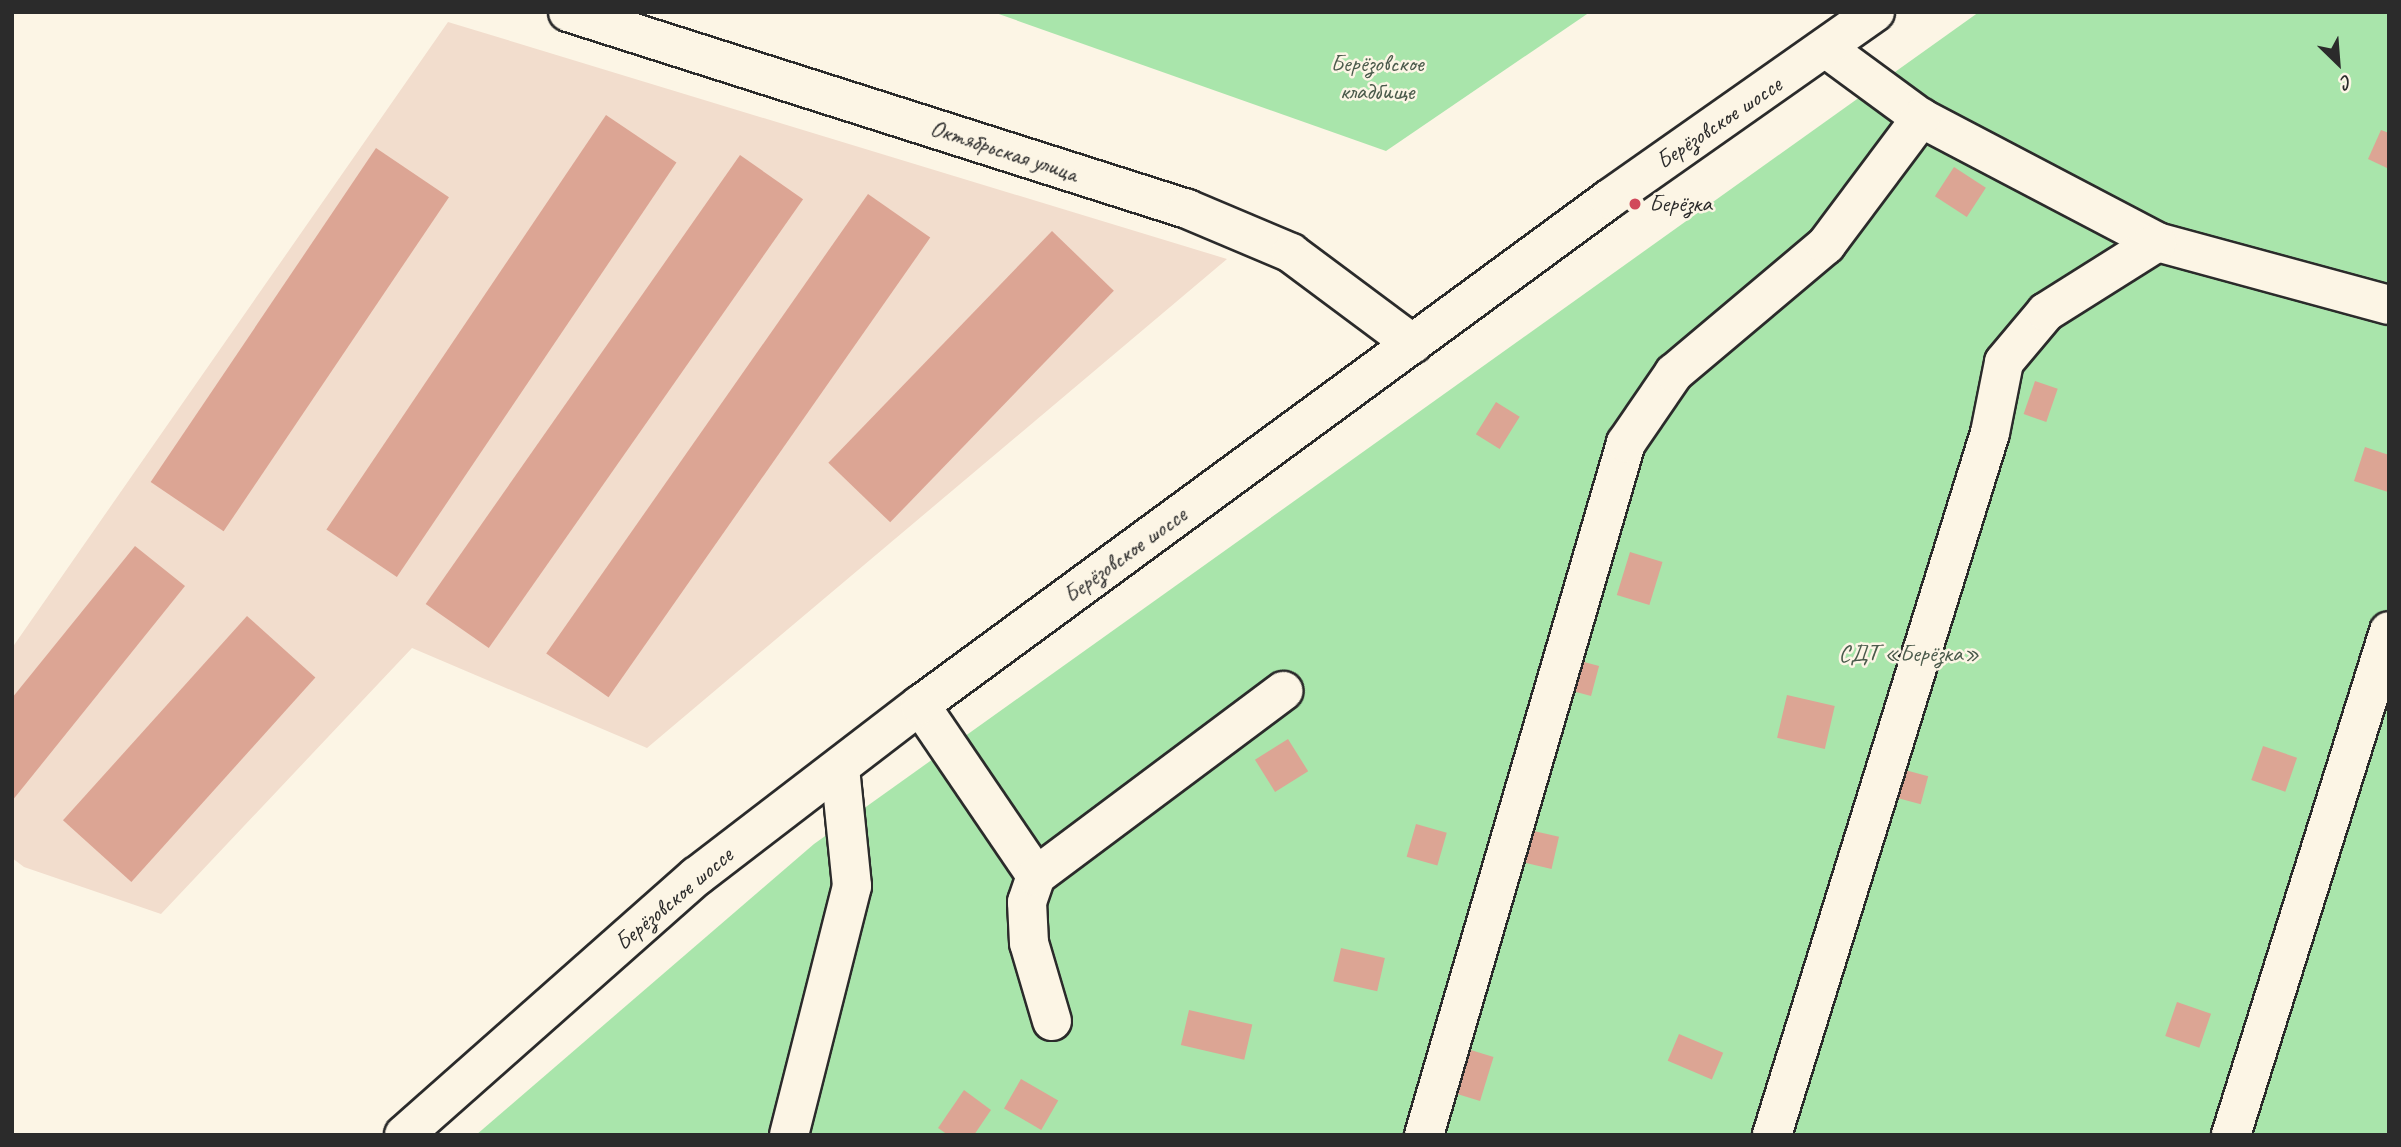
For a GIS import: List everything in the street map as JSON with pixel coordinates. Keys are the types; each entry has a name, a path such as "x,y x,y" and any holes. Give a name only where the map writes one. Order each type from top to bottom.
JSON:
{"street":[{"name":"Октябрьская улица","path":"568,12 1187,209 1291,253 1413,344"},
{"name":"Берёзовское шоссе","path":"404,1135 697,876 920,705 1608,199 1875,12"},
{"path":"1827,48 1921,118 2157,242 2389,305"},
{"path":"1424,1135 1626,443 1674,373 1826,245 1921,118"},
{"path":"1772,1135 1990,433 2004,362 2046,312 2157,242"},
{"path":"2231,1135 2389,631"},
{"path":"1052,1021 1029,943 1027,902 1036,876 1283,691"},
{"path":"920,705 1036,876"},
{"path":"789,1135 852,886 841,768"}],"shaded area":[{"path":"448,22 1227,259 647,748 412,648 161,914 24,867 12,858 12,648"}],"green space":[{"name":"Берёзовское кладбище","path":"993,12 1590,12 1386,151"},
{"name":"СДТ «Берёзка»","path":"1979,12 2389,12 2389,1135 476,1135 814,844"}],"building":[{"path":"606,115 676,163 397,577 326,530"},
{"path":"2381,130 2389,133 2389,169 2368,159"},
{"path":"376,148 449,197 224,531 151,482"},
{"path":"740,155 803,199 489,648 426,604"},
{"path":"1954,167 1986,188 1967,217 1935,196"},
{"path":"868,194 930,238 608,697 546,654"},
{"path":"1052,231 1114,291 890,522 828,463"},
{"path":"2035,381 2058,389 2046,422 2024,414"},
{"path":"1496,402 1520,417 1500,449 1476,434"},
{"path":"2365,447 2389,455 2388,492 2354,481"},
{"path":"135,546 185,586 12,801 12,698"},
{"path":"1630,552 1663,562 1649,605 1617,595"},
{"path":"247,616 315,678 131,882 63,820"},
{"path":"1573,659 1599,666 1591,696 1565,689"},
{"path":"1787,695 1835,706 1825,749 1777,738"},
{"path":"1288,739 1308,771 1275,792 1255,760"},
{"path":"2263,746 2297,758 2285,792 2251,780"},
{"path":"1905,770 1928,776 1921,804 1897,798"},
{"path":"1416,824 1447,833 1437,866 1407,857"},
{"path":"1521,828 1559,837 1552,869 1514,860"},
{"path":"1341,948 1385,958 1377,991 1333,981"},
{"path":"2177,1002 2211,1014 2199,1048 2165,1036"},
{"path":"1189,1010 1252,1025 1244,1060 1181,1045"},
{"path":"1679,1034 1723,1053 1712,1079 1668,1061"},
{"path":"1461,1047 1494,1057 1480,1101 1448,1091"},
{"path":"1021,1079 1058,1100 1041,1130 1004,1108"},
{"path":"964,1090 991,1110 974,1135 948,1135 938,1128"}],"place":[{"name":"Берёзка","path":"1635,204"}]}
